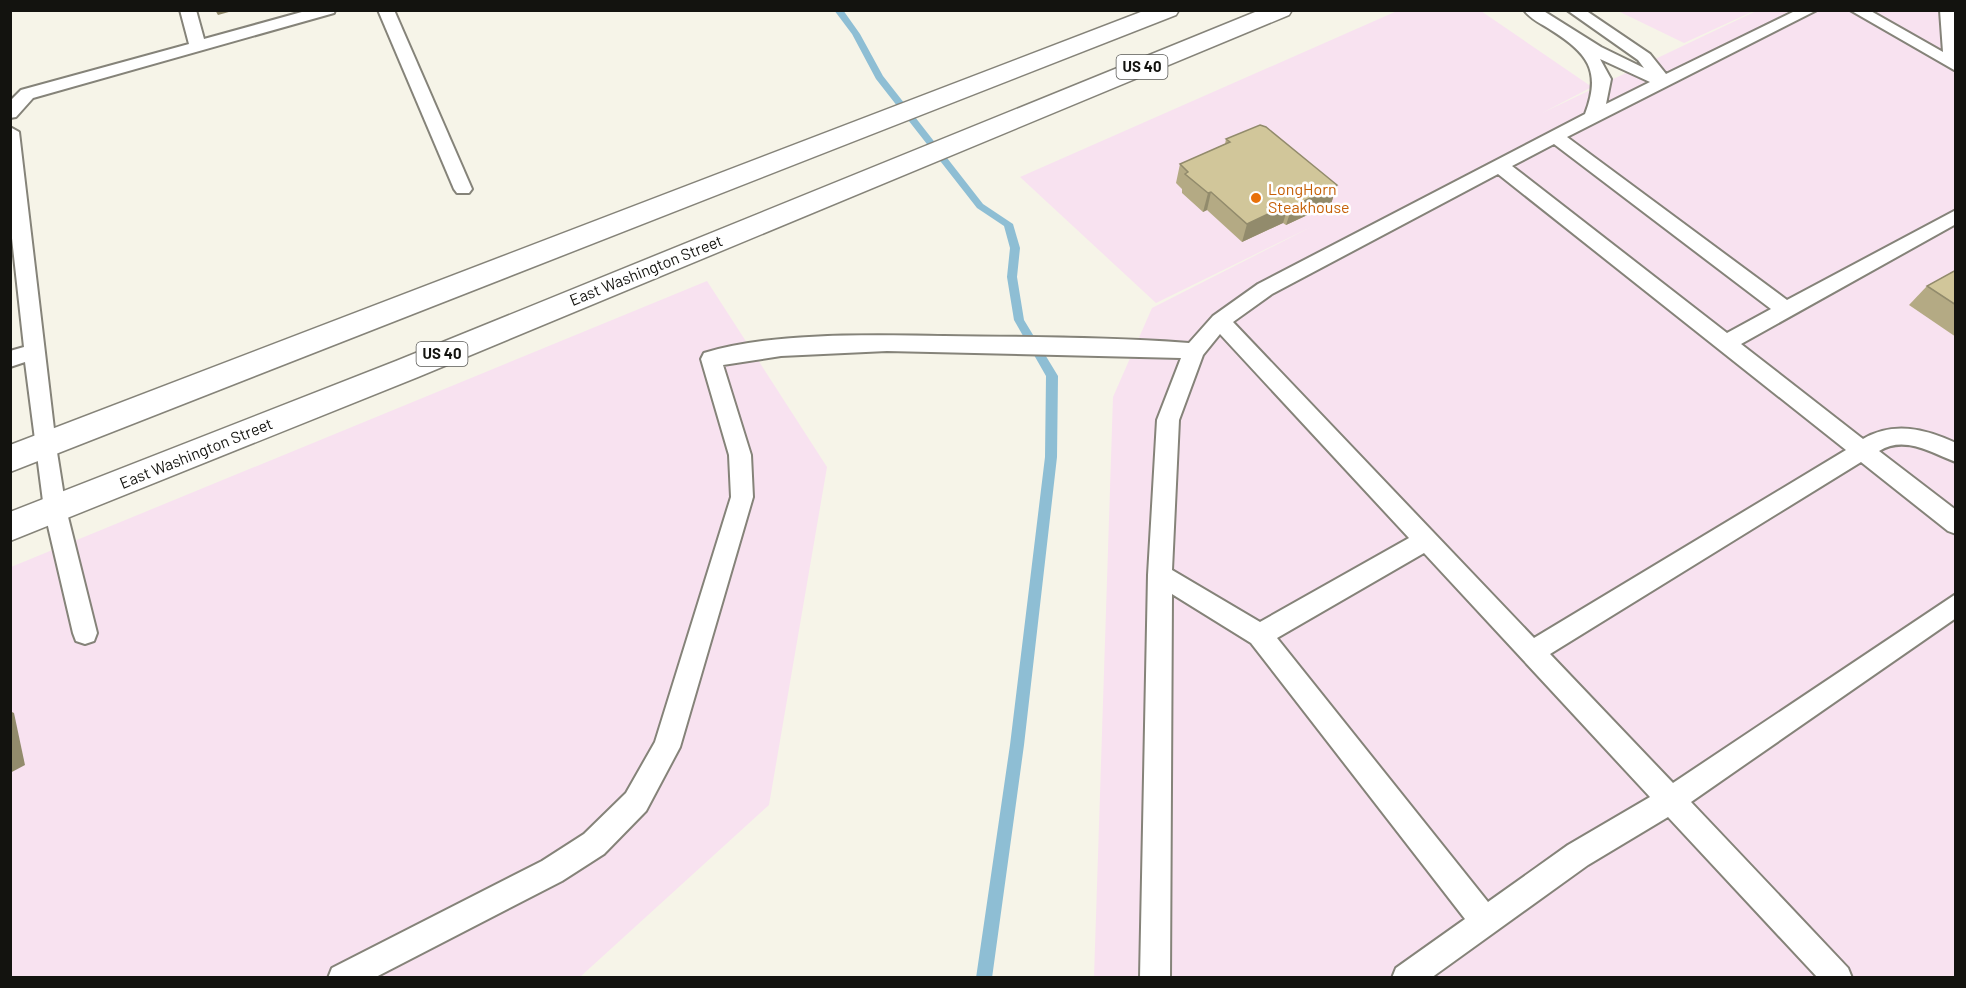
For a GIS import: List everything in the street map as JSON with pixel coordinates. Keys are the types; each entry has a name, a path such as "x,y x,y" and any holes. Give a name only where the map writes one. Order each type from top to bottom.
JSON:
{"main road":[{"name":"US 40","path":"10,459 1168,10"},
{"name":"East Washington Street","path":"10,527 407,369 1281,10"}],"lane":[{"path":"188,10 198,46"},
{"path":"10,113 27,93 328,10"},
{"path":"387,10 463,189"},
{"path":"1531,10 1576,40 1625,67 1664,82"},
{"path":"1574,10 1644,57 1664,82"},
{"path":"1155,978 1160,575 1168,420 1177,390 1194,351 1220,321 1265,289 1592,117 1810,10"},
{"path":"1857,10 1954,65"},
{"path":"1948,10 1954,65"},
{"path":"1576,40 1603,76 1604,85 1592,117"},
{"path":"10,132 45,446 55,510 86,633"},
{"path":"1555,137 1787,310"},
{"path":"1500,166 1956,524"},
{"path":"1725,343 1956,216"},
{"path":"1220,321 1838,978"},
{"path":"342,978 552,871 594,844 636,802 667,747 742,497 740,454 711,358 758,349 919,343 1136,346 1194,351"},
{"path":"10,359 34,351"},
{"path":"1532,652 1881,439 1904,435 1920,437 1956,453"},
{"path":"1260,635 1426,540"},
{"path":"1160,575 1260,635 1485,922"},
{"path":"1406,978 1578,855 1671,800 1956,604"}],"shaded area":[{"path":"1618,10 1754,11 1684,43"},
{"path":"1397,11 1481,11 1592,87 1542,113 1756,11 1955,11 1955,977 1094,977 1113,397 1152,308 1311,227 1156,303 1020,177"},
{"path":"707,281 827,467 769,805 580,977 11,978 11,567"}],"building":[{"name":"LongHorn Steakhouse","path":"1260,125 1266,127 1337,185 1292,207 1289,204 1247,224 1211,192 1208,193 1185,174 1188,172 1180,164 1230,142 1226,139"},
{"path":"1956,270 1956,305 1927,286"}],"waterway":[{"path":"838,10 856,34 879,77 980,206 1008,224 1015,248 1012,277 1019,320 1052,376 1051,457 1017,745 984,978"}],"place":[{"name":"LongHorn Steakhouse","path":"1256,198"}]}
